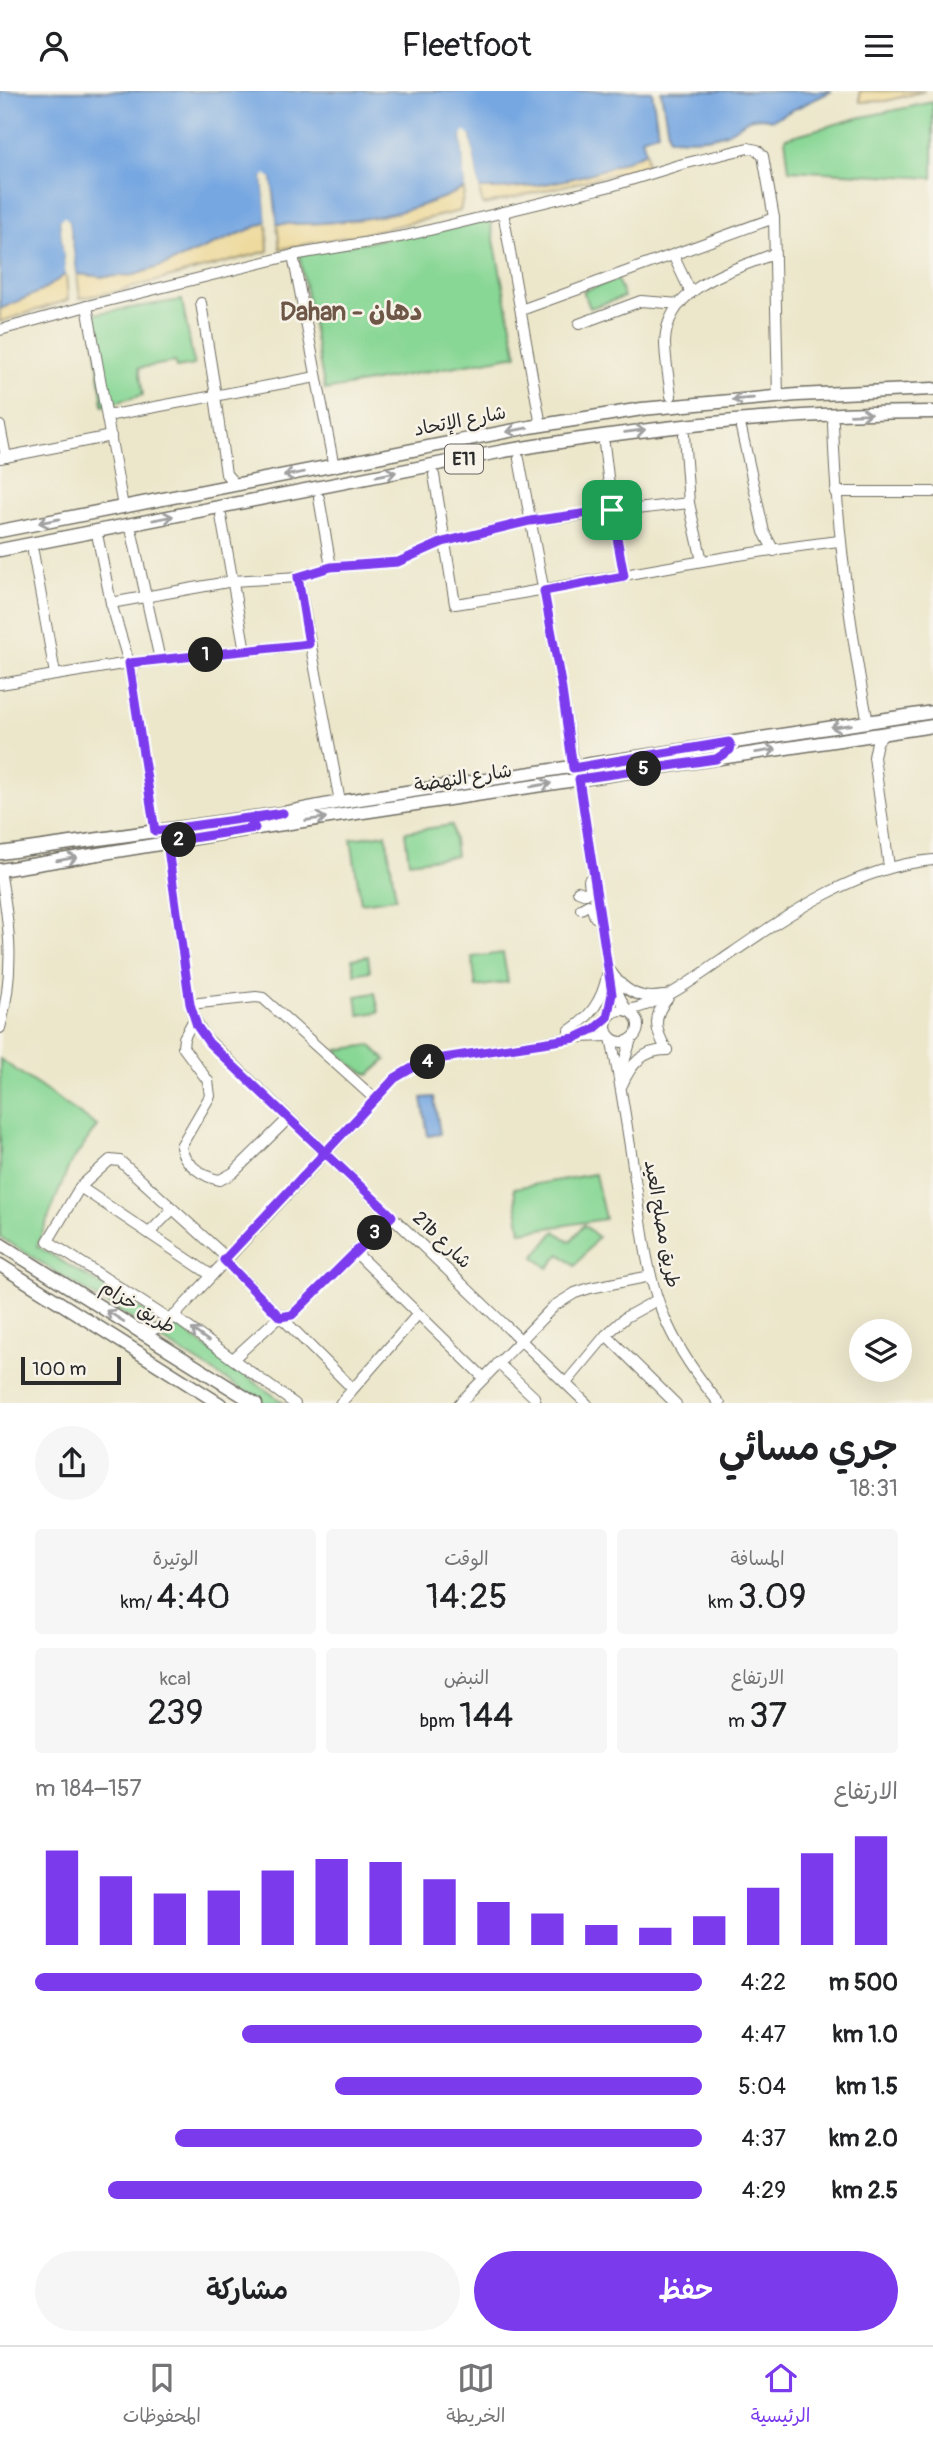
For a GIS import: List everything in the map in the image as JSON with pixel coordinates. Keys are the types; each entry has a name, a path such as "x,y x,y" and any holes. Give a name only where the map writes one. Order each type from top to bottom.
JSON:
{"main road":[{"name":"شارع الإتحاد","path":"0,531 541,426 642,409 778,397 933,389"},
{"name":"شارع الإتحاد","path":"0,550 83,533 131,530 585,437 687,424 929,411"},
{"path":"83,533 77,530 76,525 86,515"},
{"name":"شارع النهضة","path":"0,870 576,773 729,742 933,712"},
{"name":"شارع النهضة","path":"0,853 283,813 340,802 716,759 933,726"},
{"path":"716,759 730,750 729,742"},
{"path":"255,828 251,823 253,820 283,813"},
{"name":"طريق خزام","path":"3,1250 256,1403"},
{"name":"طريق خزام","path":"0,1265 217,1402"},
{"path":"181,1380 181,1373 187,1371 242,1403"}],"street":[{"path":"0,330 293,255 405,236 611,186 748,148 757,150 763,156 774,218 778,397"},
{"path":"503,212 541,426"},
{"path":"521,310 774,218"},
{"path":"671,396 665,342 668,328 680,304 702,283 773,254"},
{"path":"293,255 334,467"},
{"path":"673,255 691,293"},
{"path":"579,324 641,301 680,304"},
{"path":"201,303 226,474 236,485"},
{"path":"87,306 123,507"},
{"path":"107,416 316,377"},
{"path":"833,423 839,541 868,723"},
{"path":"0,426 3,457 111,436"},
{"path":"741,428 764,532 774,551"},
{"path":"684,435 689,503 702,561"},
{"path":"604,445 624,576"},
{"path":"519,459 584,815 612,994 606,1025 610,1037"},
{"path":"434,475 455,604 544,591 702,561 839,541"},
{"path":"835,492 933,492"},
{"path":"319,498 331,567"},
{"path":"111,603 233,581 298,577 331,567 398,562 443,542 530,521 689,503"},
{"path":"221,516 245,651"},
{"path":"131,530 160,660"},
{"path":"98,539 111,603 129,663 155,831"},
{"path":"33,552 55,674"},
{"path":"298,577 340,802"},
{"path":"0,684 129,663 309,644"},
{"path":"884,734 877,742 874,757 889,867"},
{"path":"855,738 864,744 874,757"},
{"path":"578,891 586,894 590,886 580,822 584,815"},
{"name":"21b شارع","path":"167,842 190,1004 194,1019 209,1043 587,1403"},
{"path":"574,1034 608,1017 616,1010 627,1010 659,1001 784,919 857,877 889,867 933,860"},
{"path":"0,870 12,955 0,1028"},
{"path":"581,909 587,905 594,910 599,942 605,952"},
{"path":"608,969 624,988 634,994 653,997 673,992"},
{"path":"608,969 627,1010 636,1016 639,1026"},
{"path":"574,1034 594,1008 604,989 608,969"},
{"path":"621,1081 639,1058 656,1050 667,1050 656,1029 656,1020 659,1010 673,992"},
{"path":"190,1004 263,998 375,1099"},
{"path":"136,1329 151,1330 170,1320 395,1078 419,1064 437,1059 574,1034 610,1037 623,1042 637,1034 639,1026 659,1001"},
{"path":"194,1019 184,1038 183,1047 208,1081 210,1096 181,1146 183,1155 204,1176 220,1180 233,1173 289,1118"},
{"name":"طريق مصلح العيد","path":"610,1037 621,1081 657,1300 681,1349 720,1403"},
{"name":"طريق مصلح العيد","path":"621,1081 631,1039"},
{"path":"295,1403 233,1359 48,1241 80,1187 110,1160 116,1160 173,1209 352,1388"},
{"path":"80,1187 211,1275"},
{"path":"149,1233 173,1209"},
{"path":"233,1359 280,1317 292,1315 392,1216"},
{"path":"355,1252 484,1378"},
{"path":"459,1403 554,1306 575,1293 607,1283 651,1276"},
{"path":"566,1383 606,1335 626,1317 657,1300"},
{"path":"340,1403 418,1314"},
{"path":"166,1348 163,1337 170,1320"},
{"path":"606,1335 676,1403"},
{"path":"498,1363 534,1397 536,1403"}],"green space":[{"path":"933,102 933,178 789,170 785,138 858,118"},
{"path":"490,220 517,355 325,390 299,254"},
{"path":"617,279 624,297 590,308 583,291"},
{"path":"182,300 194,365 176,368 175,362 139,368 143,395 103,406 92,314"},
{"path":"452,825 456,856 409,862 405,832"},
{"path":"386,834 396,898 361,903 351,839"},
{"path":"503,953 508,982 476,987 472,957"},
{"path":"368,956 370,971 355,974 352,959"},
{"path":"375,993 379,1012 359,1015 356,996"},
{"path":"370,1045 386,1060 369,1075 352,1065 337,1051 337,1050"},
{"path":"0,1059 97,1126 69,1166 37,1246 152,1316 155,1322 152,1326 144,1327 0,1237"},
{"path":"595,1174 605,1219 521,1232 514,1188"},
{"path":"584,1225 598,1237 575,1266 560,1254 548,1268 534,1257 555,1231 570,1242"},
{"path":"168,1324 174,1324 284,1403 264,1403 162,1340 162,1329"}],"sand":[{"path":"860,91 925,91 886,101 860,102"},
{"path":"646,152 647,165 483,205 479,189 523,187 565,180"},
{"path":"465,188 460,211 362,234 280,249 277,224 326,223 373,217 420,206"},
{"path":"267,222 268,251 119,291 80,298 77,274 104,277 134,275 165,265"},
{"path":"66,274 68,300 0,322 0,309 41,291"}],"water":[{"path":"0,91 652,91 658,132 642,138 646,152 626,161 565,180 501,189 479,189 470,136 462,136 465,188 420,206 350,221 277,224 271,178 263,178 267,222 165,265 134,275 104,277 77,274 69,221 60,220 66,274 41,291 0,309"},
{"path":"661,91 832,91 772,120 751,118 726,133 691,139 669,138"},
{"path":"434,1097 440,1134 428,1136 422,1098"}],"pier":[{"path":"465,130 470,136 480,192 475,190 466,137 469,189 465,192 462,135"},
{"path":"266,174 271,178 277,228 273,225 267,179 270,222 267,226 263,178"},
{"path":"64,216 69,221 77,278 73,275 64,221 69,274 66,278 60,220"}],"district":[{"name":"Dahan - دهان","path":"351,312"}],"route":[{"path":"612,510 530,521 443,542 398,562 331,567 298,577 309,644 129,663 155,831 283,813 253,820 251,823 255,828 167,842 188,993 197,1026 209,1043 326,1152 392,1216 292,1315 280,1317 224,1260 326,1152 361,1112 395,1078 419,1064 437,1059 578,1037 587,1034 609,1015 612,994 579,779 716,759 730,750 729,742 573,768 544,591 624,576 612,510"}]}
